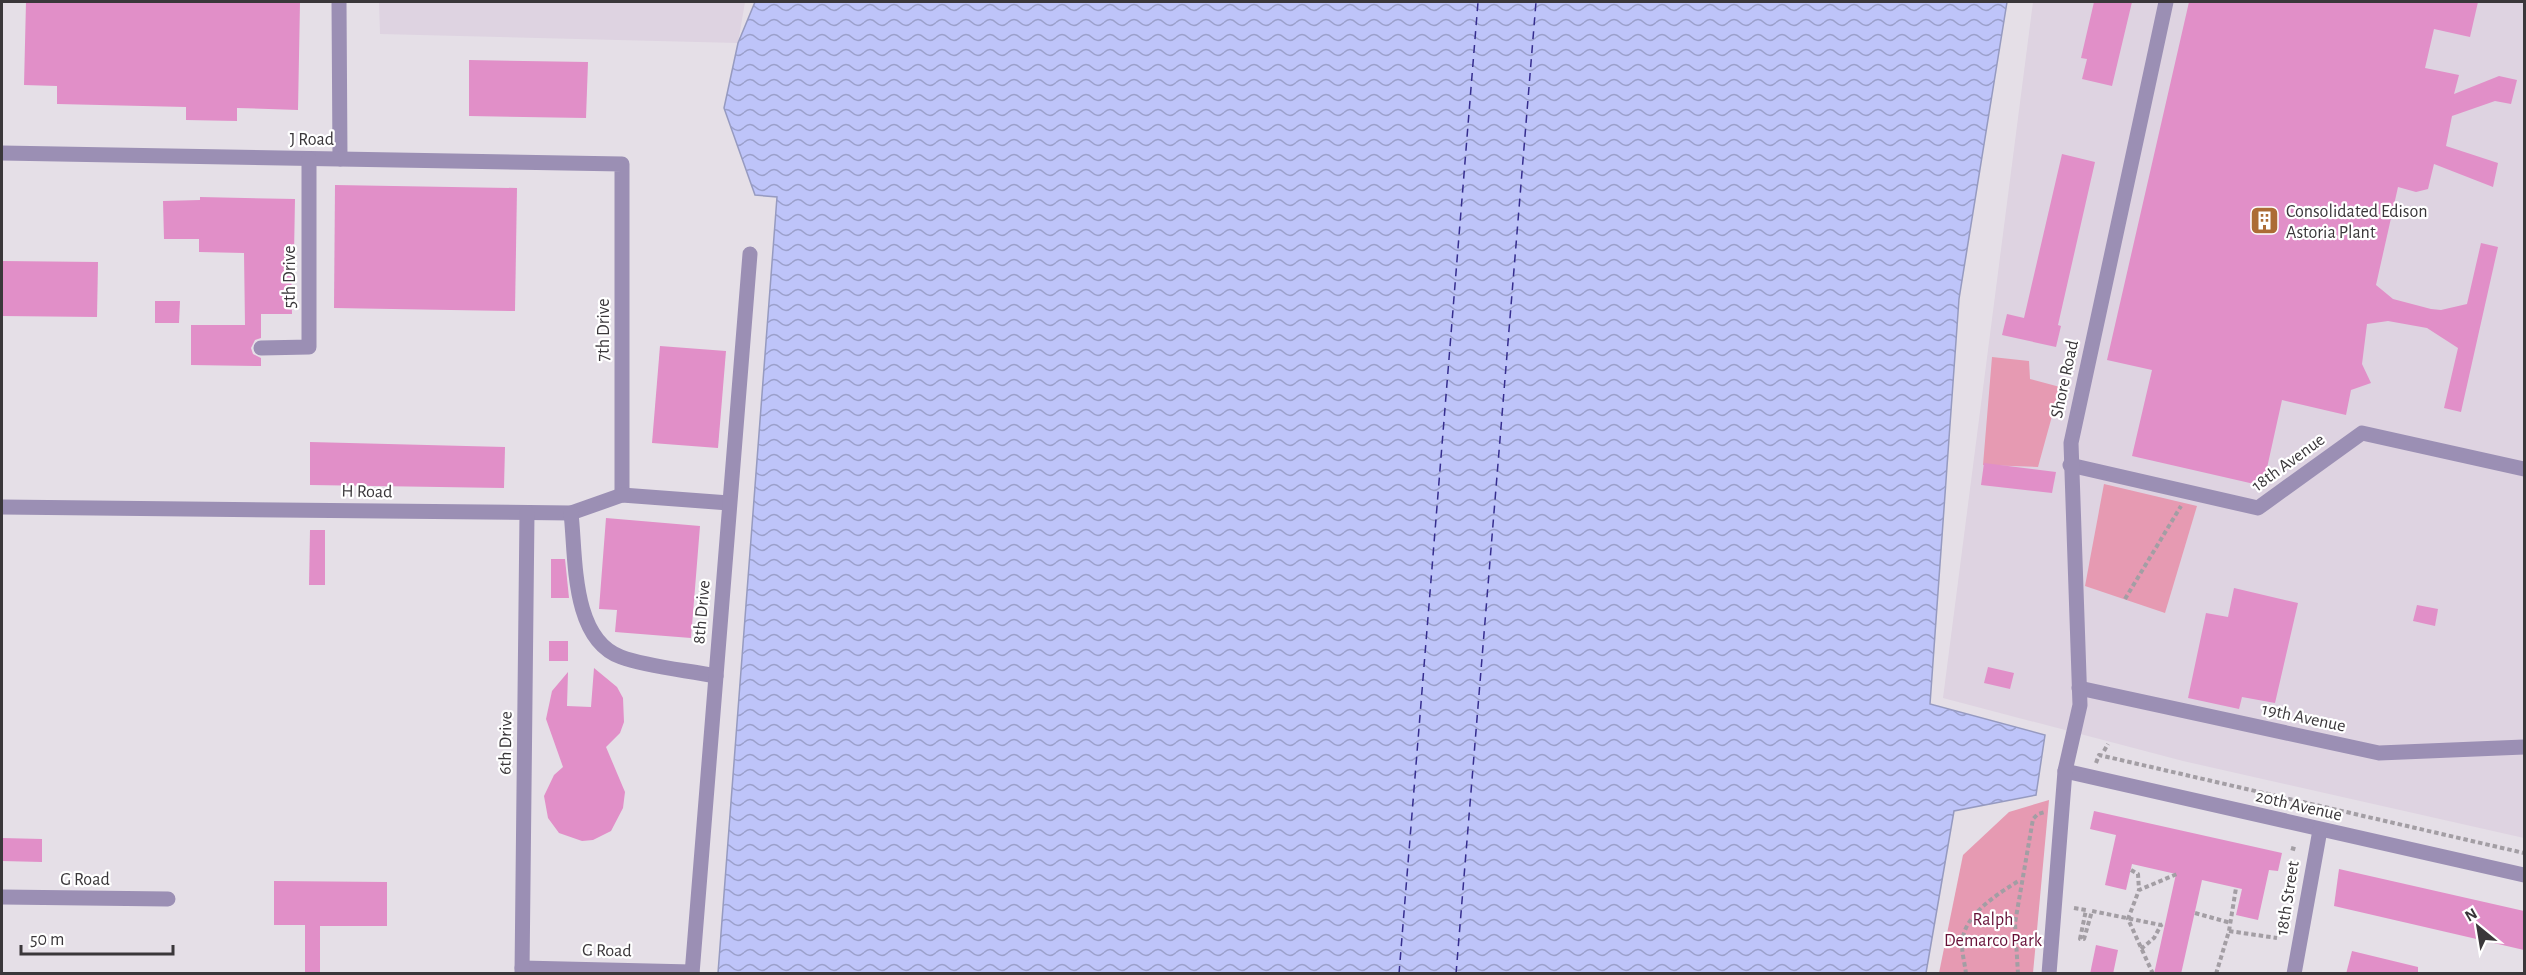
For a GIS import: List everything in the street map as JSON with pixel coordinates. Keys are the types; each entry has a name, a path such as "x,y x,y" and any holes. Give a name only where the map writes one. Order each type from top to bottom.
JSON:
{"street":[{"path":"339,2 340,159"},
{"name":"Shore Road","path":"2049,974 2065,771 2080,705 2071,443 2166,2"},
{"name":"J Road","path":"2,153 622,164"},
{"name":"5th Drive","path":"261,348 309,347 309,159"},
{"name":"7th Drive","path":"622,164 622,495"},
{"name":"8th Drive","path":"692,973 750,254"},
{"name":"18th Avenue","path":"2070,465 2258,508 2362,434 2524,469"},
{"name":"H Road","path":"2,507 571,513 622,495 729,503"},
{"name":"6th Drive","path":"522,971 527,513"},
{"path":"571,513 582,609 586,625 599,644 620,657 716,676"},
{"name":"19th Avenue","path":"2079,688 2379,753 2524,747"},
{"name":"20th Avenue","path":"2065,771 2524,875"},
{"name":"18th Street","path":"2294,974 2320,830"},
{"name":"G Road","path":"2,897 168,899"},
{"name":"G Road","path":"522,971 692,973"}],"path":[{"path":"2125,599 2183,503"},
{"path":"2104,751 2108,744"},
{"name":"20th Avenue","path":"2099,755 2524,853"},
{"path":"2018,974 2015,923 2021,880 2033,819 2045,812"},
{"path":"2291,848 2298,850"},
{"path":"2131,870 2138,874 2139,890 2128,919 2153,974"},
{"path":"2139,890 2177,874"},
{"path":"1966,974 1962,944 1967,925 1989,900 2021,880"},
{"path":"2216,974 2231,923 2236,888"},
{"path":"2074,908 2163,924 2154,938 2141,949"},
{"path":"2089,911 2084,939 2080,939 2089,911"},
{"path":"2195,913 2231,923"},
{"path":"2229,931 2277,938"}],"shaded area":[{"path":"379,2 745,2 738,43 380,34"},
{"path":"2033,2 2524,2 2524,838 2183,761 1943,698"}],"green space":[{"path":"1992,357 2029,361 2030,379 2060,387 2038,467 1983,465"},
{"path":"2104,484 2197,506 2165,613 2085,586"},
{"name":"Ralph Demarco Park","path":"2049,800 2033,973 1939,973 1963,855 2009,812"}],"water":[{"path":"755,2 2007,2 1959,299 1930,704 2045,735 2036,795 1954,811 1926,973 718,973 777,197 755,195 724,108 738,43"}],"building":[{"path":"26,2 300,2 298,110 237,108 237,121 186,120 186,107 57,104 57,86 24,85"},
{"path":"2094,2 2132,2 2112,86 2082,79 2087,59 2081,58"},
{"name":"Consolidated Edison Astoria Plant","path":"2189,2 2478,2 2470,37 2434,29 2425,68 2459,75 2454,94 2499,76 2517,80 2511,104 2495,101 2452,116 2446,146 2498,163 2493,187 2434,164 2428,189 2416,192 2398,187 2376,285 2393,299 2431,309 2441,310 2467,304 2481,243 2498,247 2461,412 2444,408 2458,348 2427,328 2388,321 2367,324 2362,364 2371,383 2351,390 2346,415 2282,400 2263,486 2132,456 2152,370 2107,360"},
{"path":"469,60 588,62 586,118 469,116"},
{"path":"2062,154 2095,162 2058,325 2061,326 2056,347 2002,335 2007,314 2024,318"},
{"path":"335,185 517,188 515,311 334,308"},
{"path":"200,197 295,199 294,254 291,254 292,314 261,314 261,338 255,340 251,348 253,354 261,358 261,366 191,365 191,325 245,325 244,253 199,252 199,239 164,239 163,201 200,200"},
{"path":"2,261 98,262 97,317 2,316"},
{"path":"155,301 180,301 179,323 155,323"},
{"path":"660,346 726,351 718,448 652,443"},
{"path":"310,442 505,447 504,488 310,485"},
{"path":"1984,463 2056,472 2052,493 1981,485"},
{"path":"606,518 700,526 691,638 615,632 617,610 599,609"},
{"path":"310,530 325,530 325,585 309,585"},
{"path":"551,559 565,559 569,598 551,598"},
{"path":"2234,588 2298,603 2275,703 2242,697 2239,709 2188,698 2206,613 2228,617"},
{"path":"2417,605 2438,609 2435,626 2413,621"},
{"path":"549,641 568,641 568,661 549,661"},
{"path":"1988,667 2014,673 2010,689 1984,683"},
{"path":"594,668 617,687 623,698 624,722 620,733 606,747 625,792 623,808 611,831 593,840 582,841 559,833 548,818 544,796 554,775 563,767 546,719 552,691 568,672 567,706 591,707"},
{"path":"2094,811 2282,853 2278,871 2269,870 2258,920 2236,915 2242,889 2202,880 2181,974 2154,974 2176,874 2132,864 2126,890 2105,885 2116,835 2090,829"},
{"path":"2,838 42,839 42,862 2,861"},
{"path":"2339,869 2524,911 2524,950 2334,906"},
{"path":"274,881 387,882 387,926 320,926 320,974 305,974 305,925 274,925"},
{"path":"2096,945 2118,950 2113,974 2090,974"},
{"path":"2352,951 2418,967 2418,974 2346,974"}],"ferry route":[{"path":"1399,974 1478,2"},
{"path":"1456,974 1536,2"}],"place":[{"name":"Consolidated Edison Astoria Plant","path":"2265,221"}]}
